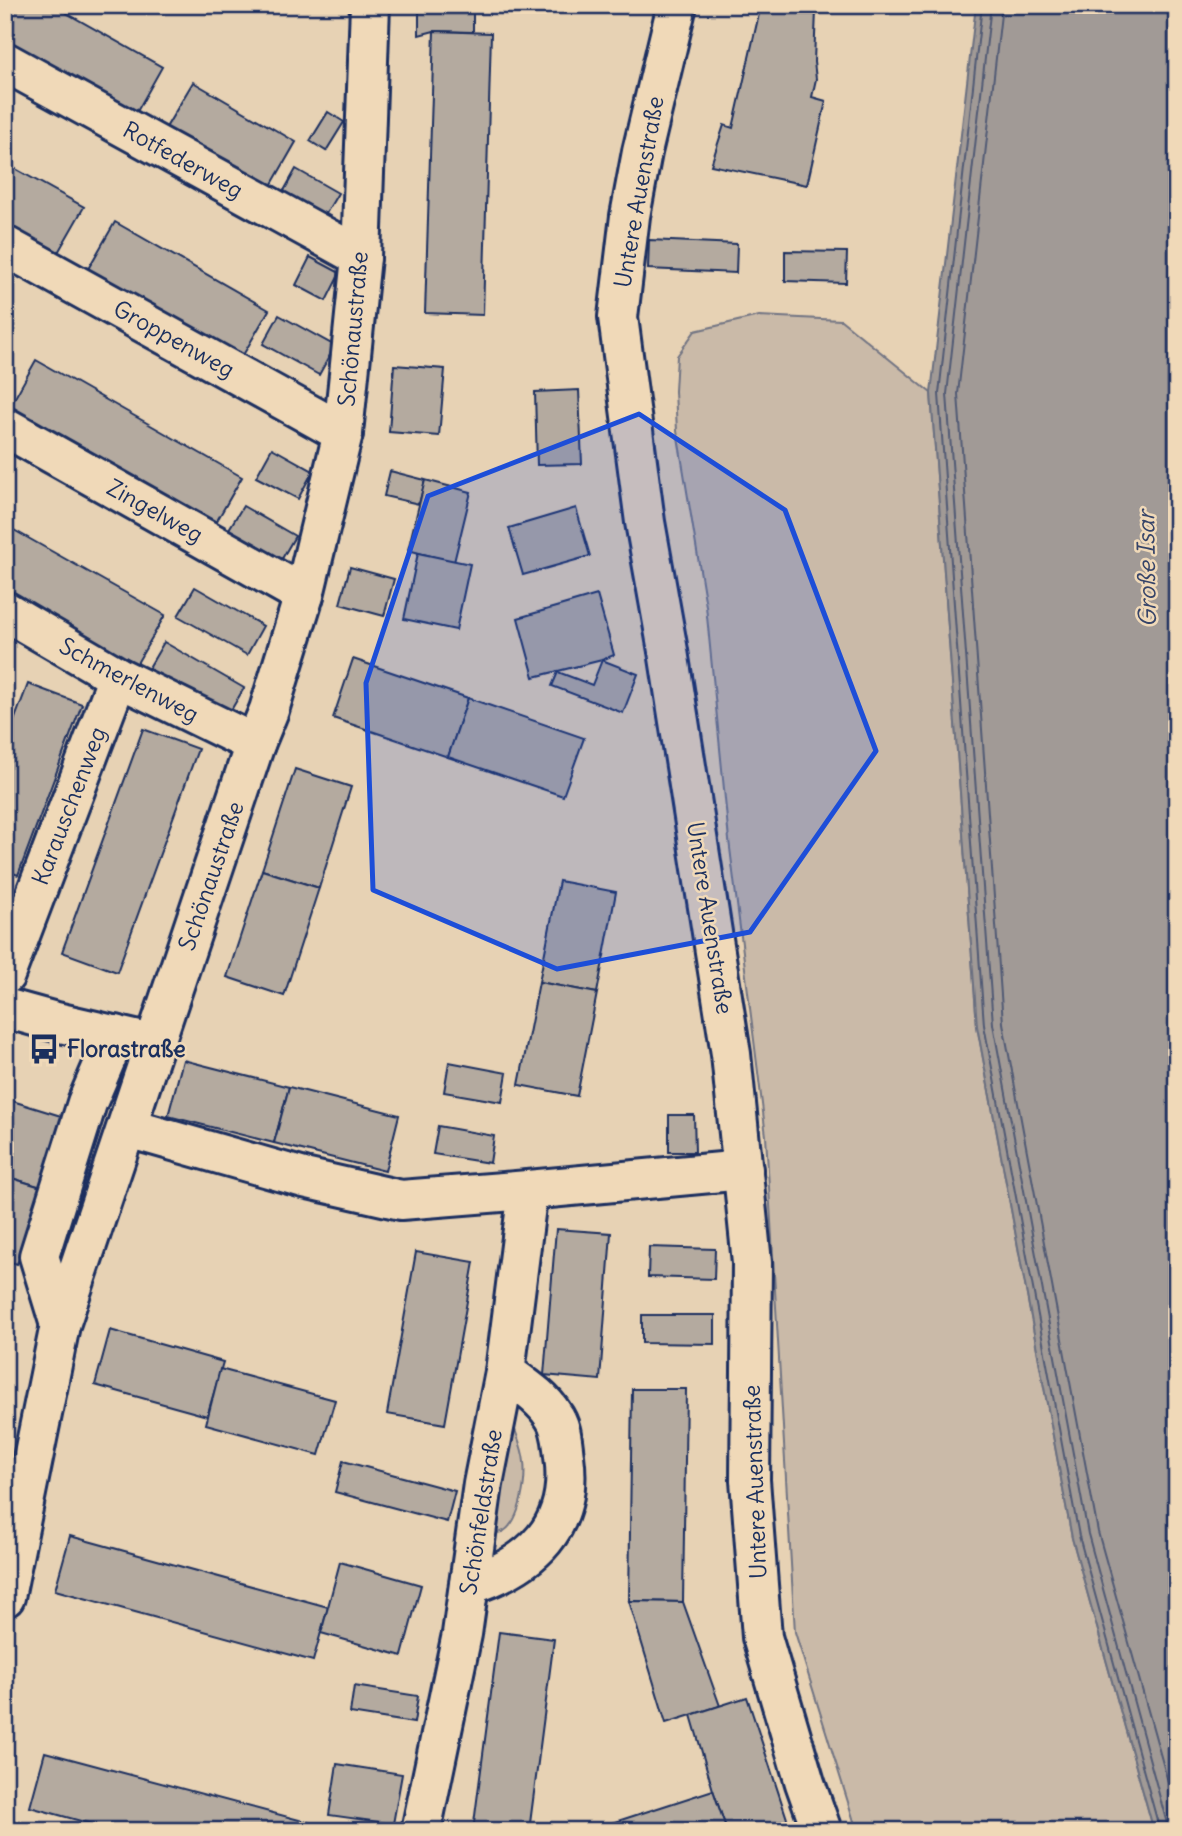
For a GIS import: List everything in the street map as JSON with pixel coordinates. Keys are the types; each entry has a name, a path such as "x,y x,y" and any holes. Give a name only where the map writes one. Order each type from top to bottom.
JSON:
{"street":[{"name":"Schönaustraße","path":"128,1128 269,710 304,595 343,433 361,257 370,5"},
{"name":"Untere Auenstraße","path":"677,5 630,216 618,317 645,522 731,1054 752,1263 750,1480 762,1637 822,1831"},
{"name":"Rotfederweg","path":"5,62 361,257"},
{"name":"Groppenweg","path":"5,246 343,433"},
{"name":"Zingelweg","path":"5,427 304,595"},
{"name":"Schmerlenweg","path":"5,611 118,677 256,744"},
{"name":"Karauschenweg","path":"5,975 118,677"},
{"path":"5,1008 154,1046"},
{"path":"60,1325 39,1256 87,1103 116,1035"},
{"path":"5,1597 60,1325 128,1128 304,1178 401,1200 528,1191 743,1170"},
{"name":"Schönfeldstraße","path":"421,1831 462,1634 483,1484 505,1372 528,1191"},
{"path":"469,1585 497,1574 530,1554 551,1533 561,1508 567,1476 559,1424 552,1412 505,1372"}],"highlighted area":[{"path":"639,414 785,510 876,751 750,932 557,969 373,890 366,683 428,496"}],"shaded area":[{"path":"759,316 841,320 931,393 977,1026 1072,1538 1154,1831 857,1831 795,1632 766,1136 729,840 706,606 677,431 675,391 677,356 695,331"},
{"path":"513,1424 523,1457 523,1489 510,1526 504,1531 493,1533"}],"water":[{"name":"Große Isar","path":"976,5 1177,5 1177,1831 1154,1831 1072,1538 977,1026 931,393"}],"building":[{"path":"5,5 52,5 162,67 134,117 5,45"},
{"path":"419,5 473,5 473,32 434,31 419,35"},
{"path":"761,5 791,5 816,10 816,79 812,97 826,101 807,185 711,165 724,125 733,128"},
{"path":"434,31 491,33 483,315 425,313"},
{"path":"193,82 296,142 268,191 164,131"},
{"path":"328,112 344,122 326,151 310,141"},
{"path":"5,163 84,207 56,256 5,227"},
{"path":"296,169 338,193 321,222 280,198"},
{"path":"115,222 269,310 242,357 88,269"},
{"path":"649,240 737,244 736,273 648,269"},
{"path":"785,251 847,252 846,283 785,281"},
{"path":"310,257 340,273 326,301 296,285"},
{"path":"279,315 335,346 319,375 263,344"},
{"path":"36,360 242,477 214,526 8,410"},
{"path":"394,365 445,369 439,436 389,432"},
{"path":"579,390 582,464 537,465 535,392"},
{"path":"272,448 313,471 298,499 256,477"},
{"path":"390,471 425,480 419,504 384,496"},
{"path":"425,480 471,492 454,562 408,550"},
{"path":"243,506 295,536 279,564 226,534"},
{"path":"576,508 590,556 523,575 509,528"},
{"path":"5,525 165,615 136,665 5,591"},
{"path":"418,553 470,564 456,630 404,619"},
{"path":"350,567 394,579 384,616 340,604"},
{"path":"195,587 263,626 247,655 178,616"},
{"path":"597,595 614,655 534,677 518,618"},
{"path":"164,642 244,688 227,717 147,671"},
{"path":"353,659 468,698 448,757 333,718"},
{"path":"602,660 638,674 623,713 552,686 558,672 592,685"},
{"path":"28,684 82,704 18,875 5,870 5,745"},
{"path":"468,698 584,738 563,796 448,757"},
{"path":"143,729 198,749 117,972 62,952"},
{"path":"295,769 351,787 319,888 262,870"},
{"path":"262,870 319,888 284,996 227,977"},
{"path":"559,881 616,892 597,993 539,982"},
{"path":"5,889 25,896 5,951"},
{"path":"539,982 597,993 577,1096 519,1085"},
{"path":"183,1060 289,1087 274,1143 168,1116"},
{"path":"449,1062 507,1073 502,1102 444,1092"},
{"path":"289,1087 399,1115 385,1171 274,1143"},
{"path":"6,1099 64,1117 41,1187 5,1176"},
{"path":"669,1115 694,1115 695,1152 669,1152"},
{"path":"438,1126 494,1136 490,1163 433,1154"},
{"path":"5,1176 41,1187 17,1264 5,1260"},
{"path":"556,1229 611,1233 600,1380 544,1375"},
{"path":"649,1247 715,1249 714,1279 648,1277"},
{"path":"416,1252 474,1262 445,1424 387,1414"},
{"path":"642,1315 715,1315 715,1344 642,1343"},
{"path":"110,1330 223,1362 207,1416 95,1385"},
{"path":"220,1369 335,1400 319,1455 206,1424"},
{"path":"632,1389 686,1389 683,1602 629,1601"},
{"path":"343,1461 455,1491 447,1522 335,1492"},
{"path":"70,1536 328,1607 313,1661 55,1590"},
{"path":"340,1562 421,1585 402,1656 321,1633"},
{"path":"629,1601 683,1602 720,1706 666,1723"},
{"path":"499,1632 554,1639 529,1831 473,1831"},
{"path":"354,1686 418,1696 414,1723 350,1713"},
{"path":"747,1697 791,1831 727,1831 713,1790 691,1715"},
{"path":"45,1752 318,1825 317,1831 117,1831 30,1807"},
{"path":"337,1764 402,1774 393,1824 329,1815"},
{"path":"713,1790 727,1831 587,1831"}],"place":[{"name":"Florastraße","path":"44,1049"}]}
